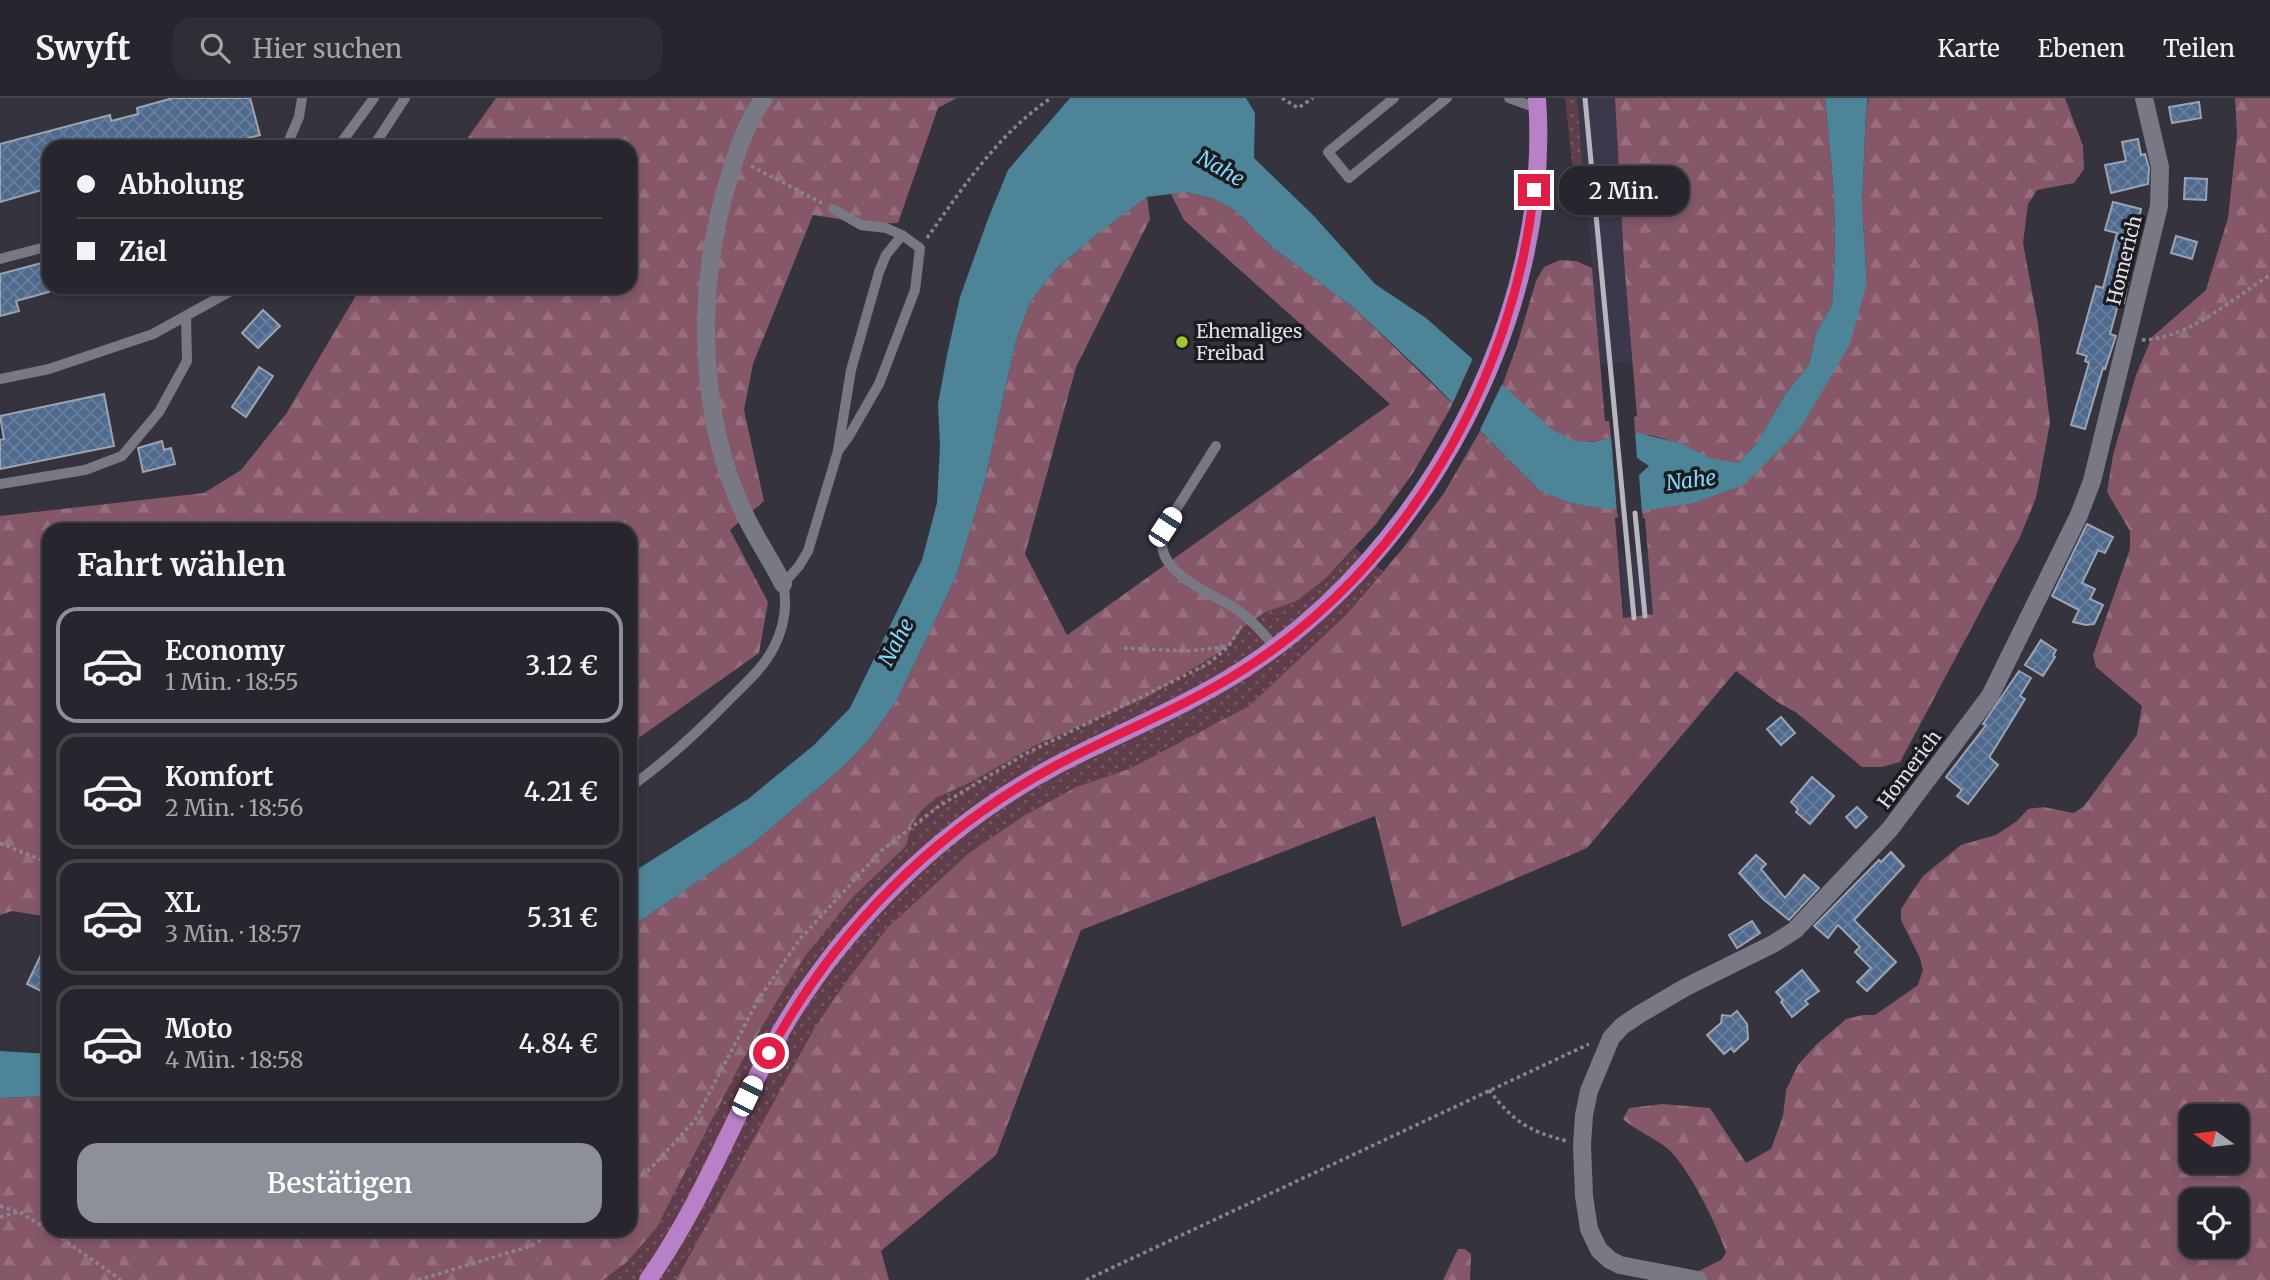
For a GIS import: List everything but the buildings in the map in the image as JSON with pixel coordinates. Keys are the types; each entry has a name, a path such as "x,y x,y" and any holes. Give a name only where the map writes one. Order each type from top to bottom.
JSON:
{"main road":[{"path":"648,1280 695,1203 779,1035 825,965 876,904 931,851 1023,785 1210,690 1275,647 1340,591 1429,483 1464,422 1496,351 1518,277 1532,207 1537,103"}],"street":[{"path":"764,98 749,121 735,158 717,222 708,288 707,358 722,450 736,495 783,584"},
{"name":"Homerich","path":"1698,1280 1620,1265 1609,1260 1599,1250 1589,1229 1584,1196 1582,1145 1584,1115 1596,1071 1611,1038 1622,1026 1686,987 1773,944 1809,917 1890,829 1990,696 2080,514 2092,481 2156,220 2161,185 2160,167 2144,98"}],"lane":[{"path":"289,140 299,117 302,98"},
{"path":"343,140 374,98"},
{"path":"378,140 405,98"},
{"path":"1394,98 1328,152 1349,178 1442,100"},
{"path":"1509,98 1537,103"},
{"path":"833,209 861,225 886,228 902,235 920,248 915,290 879,384 838,451"},
{"path":"637,782 692,738 773,649 783,622 786,597 783,584 808,551 838,451 851,370 879,272 886,255 902,235"},
{"path":"0,259 42,248"},
{"path":"0,379 49,369 153,334 225,294"},
{"path":"0,484 85,470 122,456 159,412 187,361 186,316"},
{"path":"1216,446 1165,527 1161,536 1164,556 1177,573 1247,617 1275,647"}],"path":[{"path":"920,248 982,161 1029,113 1051,98"},
{"path":"1282,98 1298,108 1313,98"},
{"path":"735,158 833,209"},
{"path":"2126,340 2148,340 2184,330 2220,310 2270,275"},
{"path":"1124,648 1188,651 1228,647"},
{"path":"0,843 42,860"},
{"path":"1086,1280 1591,1043"},
{"path":"1489,1090 1514,1119 1532,1130 1582,1145"},
{"path":"0,1206 19,1212 42,1226"},
{"path":"0,1217 19,1212"},
{"path":"59,1237 121,1280"},
{"path":"418,1280 531,1245 545,1237"}],"shaded area":[{"path":"1565,98 1577,98 1585,196 1578,191 1574,180"},
{"path":"1577,98 1615,98 1632,361 1600,364"},
{"path":"1355,548 1383,571 1347,614 1249,706 1129,769 1076,787 1025,815 969,853 889,926 815,1027 676,1280 603,1280 627,1262 657,1227 741,1063 784,989 806,955 852,898 906,846 911,826 921,811 936,798 971,782 1038,744 1146,698 1229,646 1243,627 1265,611 1297,601 1326,578"},
{"path":"1648,551 1654,614 1624,618 1619,554"}],"green space":[{"path":"496,98 957,98 938,108 898,223 872,224 813,215 753,364 744,410 764,501 730,530 768,602 759,653 637,739 637,523 42,523 42,916 12,911 0,915 0,516 204,493 241,470 286,414 357,294 637,294 637,140 466,140"},
{"path":"1615,98 1825,98 1834,194 1832,305 1816,333 1809,364 1784,396 1757,443 1738,463 1710,458 1655,436 1635,434 1634,417 1637,416 1624,261"},
{"path":"1869,98 2065,98 2083,146 2084,169 2074,183 2037,190 2028,204 2023,243 2038,324 2050,423 2036,498 2020,537 1900,762 1882,767 1862,767 1797,713 1736,671 1587,848 1402,927 1375,816 1081,930 996,1155 881,1251 889,1280 676,1280 815,1027 889,926 969,853 1025,815 1076,787 1129,769 1249,706 1347,614 1404,547 1444,493 1480,431 1540,491 1570,503 1617,509 1618,517 1615,518 1623,618 1653,614 1645,518 1642,510 1744,485 1867,283 1862,206 1866,111"},
{"path":"2235,98 2270,98 2270,1280 1680,1280 1721,1260 1726,1253 1709,1213 1676,1157 1623,1119 1629,1108 1663,1104 1710,1108 1746,1163 1771,1149 1783,1116 1786,1090 1798,1065 1846,1019 1875,1015 1918,985 1923,970 1901,920 1901,909 1923,876 1961,845 1996,835 2017,821 2028,809 2043,807 2074,813 2084,806 2137,735 2142,706 2096,667 2093,655 2130,549 2130,531 2107,492 2113,455 2136,375 2152,337 2206,290 2228,218 2237,135"},
{"path":"1170,192 1186,192 1214,199 1236,211 1272,247 1355,309 1453,404 1413,473 1376,524 1326,578 1297,601 1265,612 1243,627 1229,646 1146,698 1038,744 971,782 936,798 921,811 911,826 906,846 852,898 806,955 741,1063 657,1227 627,1262 603,1280 0,1280 0,1098 42,1096 42,1237 637,1237 637,923 751,845 844,766 869,740 897,700 956,577 984,484 1016,341 1030,302 1055,270 1147,197 1150,219 1076,367 1025,554 1067,635 1390,404 1184,220"},
{"path":"1560,260 1576,261 1592,268 1605,421 1609,421 1611,438 1581,442 1567,439 1537,418 1502,386 1536,281 1544,267"},
{"path":"1458,1249 1465,1249 1471,1254 1470,1280 1443,1280"}],"water":[{"name":"Nahe","path":"1070,98 1246,98 1255,113 1254,158 1313,215 1375,284 1426,318 1553,430 1574,441 1591,442 1639,433 1682,444 1710,458 1738,463 1757,443 1784,396 1809,364 1816,333 1832,305 1834,194 1825,98 1868,98 1862,206 1867,283 1850,344 1800,429 1744,485 1693,503 1650,510 1606,509 1570,503 1540,491 1355,309 1272,247 1236,211 1214,199 1186,192 1147,197 1055,270 1030,302 1016,341 984,484 956,577 897,700 869,740 844,766 751,845 637,923 637,870 748,799 814,745 850,708 922,560 937,503 940,446 938,404 947,355 960,297 1008,170"},
{"path":"0,1051 42,1054 42,1096 0,1098"}],"pier":[{"path":"1474,356 1503,382 1478,434 1451,407"},
{"path":"1635,430 1637,458 1649,466 1639,475 1642,513 1617,513 1611,435"}],"railway":[{"path":"1585,98 1634,618"},
{"path":"1635,513 1645,616"}],"place":[{"name":"Ehemaliges Freibad","path":"1182,342"}],"route":[{"path":"769,1053 801,999 850,932 889,890 931,851 991,805 1023,785 1210,690 1245,668 1308,620 1340,591 1369,559 1429,483 1481,387 1496,351 1518,277 1527,242 1534,190"}]}
